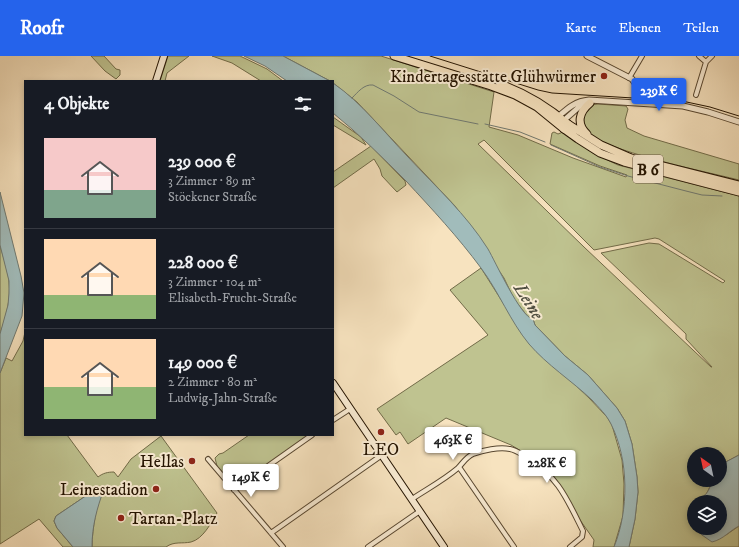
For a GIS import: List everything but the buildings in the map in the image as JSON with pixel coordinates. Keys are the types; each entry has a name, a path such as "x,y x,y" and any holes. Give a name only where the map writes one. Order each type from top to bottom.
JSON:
{"main road":[{"path":"156,80 164,56"},
{"name":"B 6","path":"394,56 491,86 515,95 594,142 631,158 739,185"},
{"name":"B 6","path":"410,56 517,90 541,103 578,139 600,153 624,162 739,192"},
{"path":"593,102 581,112 580,120 584,131 594,142"},
{"path":"334,385 444,547"}],"street":[{"path":"587,56 634,81 637,86 637,103"},
{"path":"629,78 642,56"},
{"path":"698,56 706,62"},
{"path":"696,95 706,62 712,56"},
{"path":"562,123 579,107 593,102 683,106 739,122"},
{"path":"334,419 350,409"},
{"path":"234,490 311,436"},
{"path":"412,499 459,467 467,457 479,452 503,448 515,451 539,465 552,478 564,494 583,532 582,537 570,547"},
{"path":"271,533 382,456"},
{"path":"208,459 283,547"},
{"path":"459,467 514,547"},
{"path":"368,547 374,545 420,511"}],"green space":[{"path":"91,56 104,56 116,69 120,70 120,75 116,79 105,71"},
{"path":"168,56 189,56 167,73 165,80 160,80"},
{"path":"212,56 240,56 267,69 282,80 259,80 232,63"},
{"path":"283,56 381,56 494,92 489,127 518,135 573,158 626,177 627,175 600,166 550,144 552,133 554,132 558,134 563,132 593,153 618,165 739,196 739,455 727,461 727,447 687,447 687,487 709,487 705,495 687,495 687,535 727,535 739,526 739,547 629,547 635,519 638,492 632,444 625,421 617,408 588,375 565,356 535,325 533,319 528,317 514,299 504,278 455,206 357,102 334,84 334,80 328,80","holes":["484,140 594,250 655,238 659,239 725,281 723,283 659,244 649,243 601,253 686,334 686,339 712,367 584,247 478,144"]},
{"path":"591,105 626,106 628,109 625,120 627,128 644,136 739,164 739,180 632,153 594,138 585,130 582,118"},
{"path":"334,118 361,137 366,145 334,126"},
{"path":"371,146 405,181 406,185 397,192 382,176 374,159 334,187 334,171"},
{"path":"0,245 8,272 9,295 8,308 0,334"},
{"path":"481,268 512,317 538,353 589,398 607,417 612,425 622,460 624,484 623,516 614,547 593,547 594,540 580,520 560,485 546,466 511,445 446,418 408,444 400,432 396,435 377,409 488,335 450,290"},
{"path":"24,336 24,436 68,436 98,477 106,473 114,472 118,477 131,459 161,436 217,513 199,538 191,542 175,543 166,547 92,547 99,487 56,516 54,521 57,528 73,547 63,547 39,519 0,544 0,373 6,358 12,361"},
{"path":"248,436 309,436 235,487 217,466 215,458 219,454 223,453"}],"water":[{"path":"244,56 283,56 328,80 286,80 265,66"},
{"path":"334,84 354,99 460,212 488,249 515,300 522,309 533,319 535,325 565,356 588,375 617,408 625,421 632,444 637,477 638,492 635,519 629,547 614,547 619,533 622,517 625,485 621,453 617,438 609,420 592,400 536,352 522,335 481,268 463,245 406,181 334,114"},
{"path":"0,192 24,293 22,316 0,373 0,334 8,305 9,281 0,245"},
{"path":"739,455 739,526 727,534 727,495 705,495 710,487 727,487 727,461"},
{"path":"99,487 104,489 95,517 92,547 73,547 57,528 54,521 56,516"},
{"path":"702,535 725,535 720,539 712,542"}],"waterway":[{"path":"352,98 364,87 373,85 419,112 478,124"},
{"path":"485,124 520,132 545,142"},
{"path":"551,145 600,167 628,176 702,195 722,196"}],"tram line":[{"path":"430,56 552,93 682,101 710,107 739,116"}],"place":[{"name":"Kindertagesstätte Glühwürmer","path":"604,76"},
{"name":"LEO","path":"381,432"},
{"name":"Hellas","path":"192,461"},
{"name":"Leinestadion","path":"156,489"},
{"name":"Tartan-Platz","path":"121,518"}],"water label":[{"name":"Leine","path":"529,301"}]}
